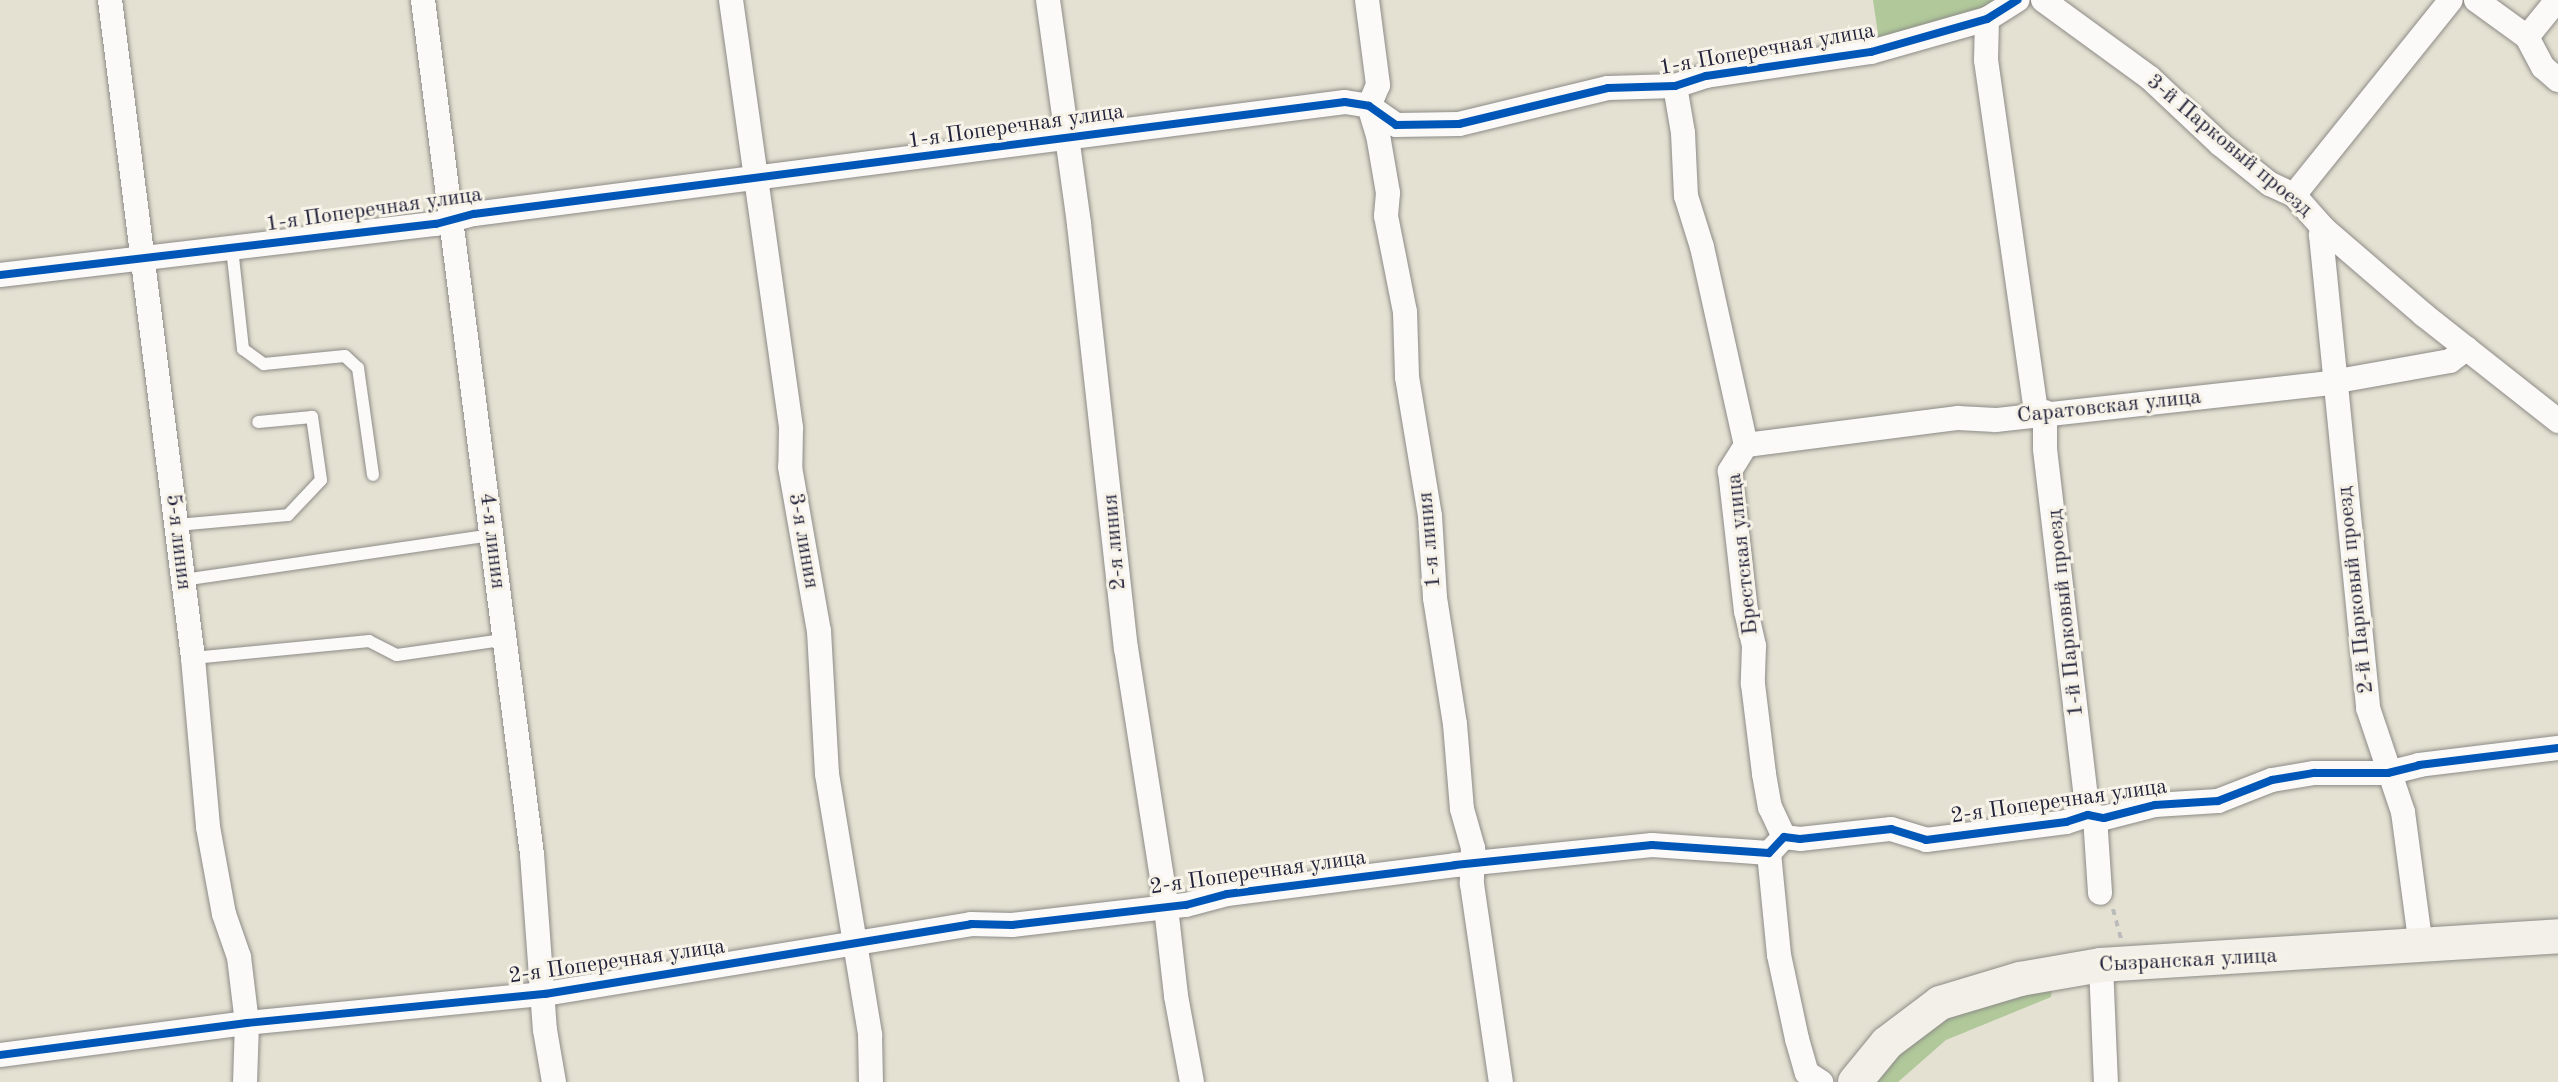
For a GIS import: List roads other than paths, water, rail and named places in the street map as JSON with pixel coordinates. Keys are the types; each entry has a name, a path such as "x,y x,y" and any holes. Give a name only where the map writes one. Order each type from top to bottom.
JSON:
{"street":[{"name":"5-я линия","path":"110,0 193,658 208,827 224,914 239,957 247,1023 245,1082"},
{"name":"4-я линия","path":"423,0 532,854 545,994 545,1030 554,1082"},
{"name":"3-я линия","path":"731,0 791,428 790,467 819,631 827,774 870,1035 871,1082"},
{"name":"2-я линия","path":"1048,0 1111,496 1126,648 1192,1082"},
{"name":"1-я линия","path":"1367,0 1378,85 1369,106 1378,135 1388,193 1386,216 1405,312 1407,377 1430,516 1435,598 1501,1082"},
{"name":"1-я Поперечная улица","path":"0,275 232,248 1345,102 1369,106 1396,125 1459,124 1608,88 1675,86 1706,76 1871,52 1987,19 2018,0"},
{"name":"3-й Парковый проезд","path":"2043,0 2150,78 2220,144 2270,184 2294,195 2324,229 2558,421"},
{"path":"2294,195 2451,0"},
{"path":"2476,0 2527,37 2543,67 2558,80"},
{"path":"2527,37 2557,0"},
{"name":"1-й Парковый проезд","path":"1987,19 1986,60 2041,413 2100,893"},
{"name":"Брестская улица","path":"1675,86 1683,133 1686,196 1702,247 1746,445 1730,471 1746,611 1754,646 1753,684 1764,774 1776,845 1779,955 1810,1079"},
{"name":"2-й Парковый проезд","path":"2324,229 2321,235 2368,708 2403,812 2421,947"},
{"name":"Саратовская улица","path":"1746,445 1958,418 1996,420 2336,382 2450,361 2467,348"},
{"name":"2-я Поперечная улица","path":"0,1055 247,1023 545,994 971,924 1012,925 1165,907 1227,894 1473,864 1652,845 1776,845 1800,839 1891,829 1926,840 2066,822 2155,805 2218,801 2272,780 2314,773 2388,773 2558,748"},
{"name":"Сызранская улица","path":"1855,1082 1887,1043 1940,1003 2020,979 2112,965 2558,936"},
{"path":"2106,1082 2112,965"}],"lane":[{"path":"232,248 243,349 264,364 345,356 358,368 373,475"},
{"path":"177,525 288,515 321,480 312,417 258,422"},
{"path":"183,580 492,535"},
{"path":"193,658 369,641 397,655 503,640"}]}
